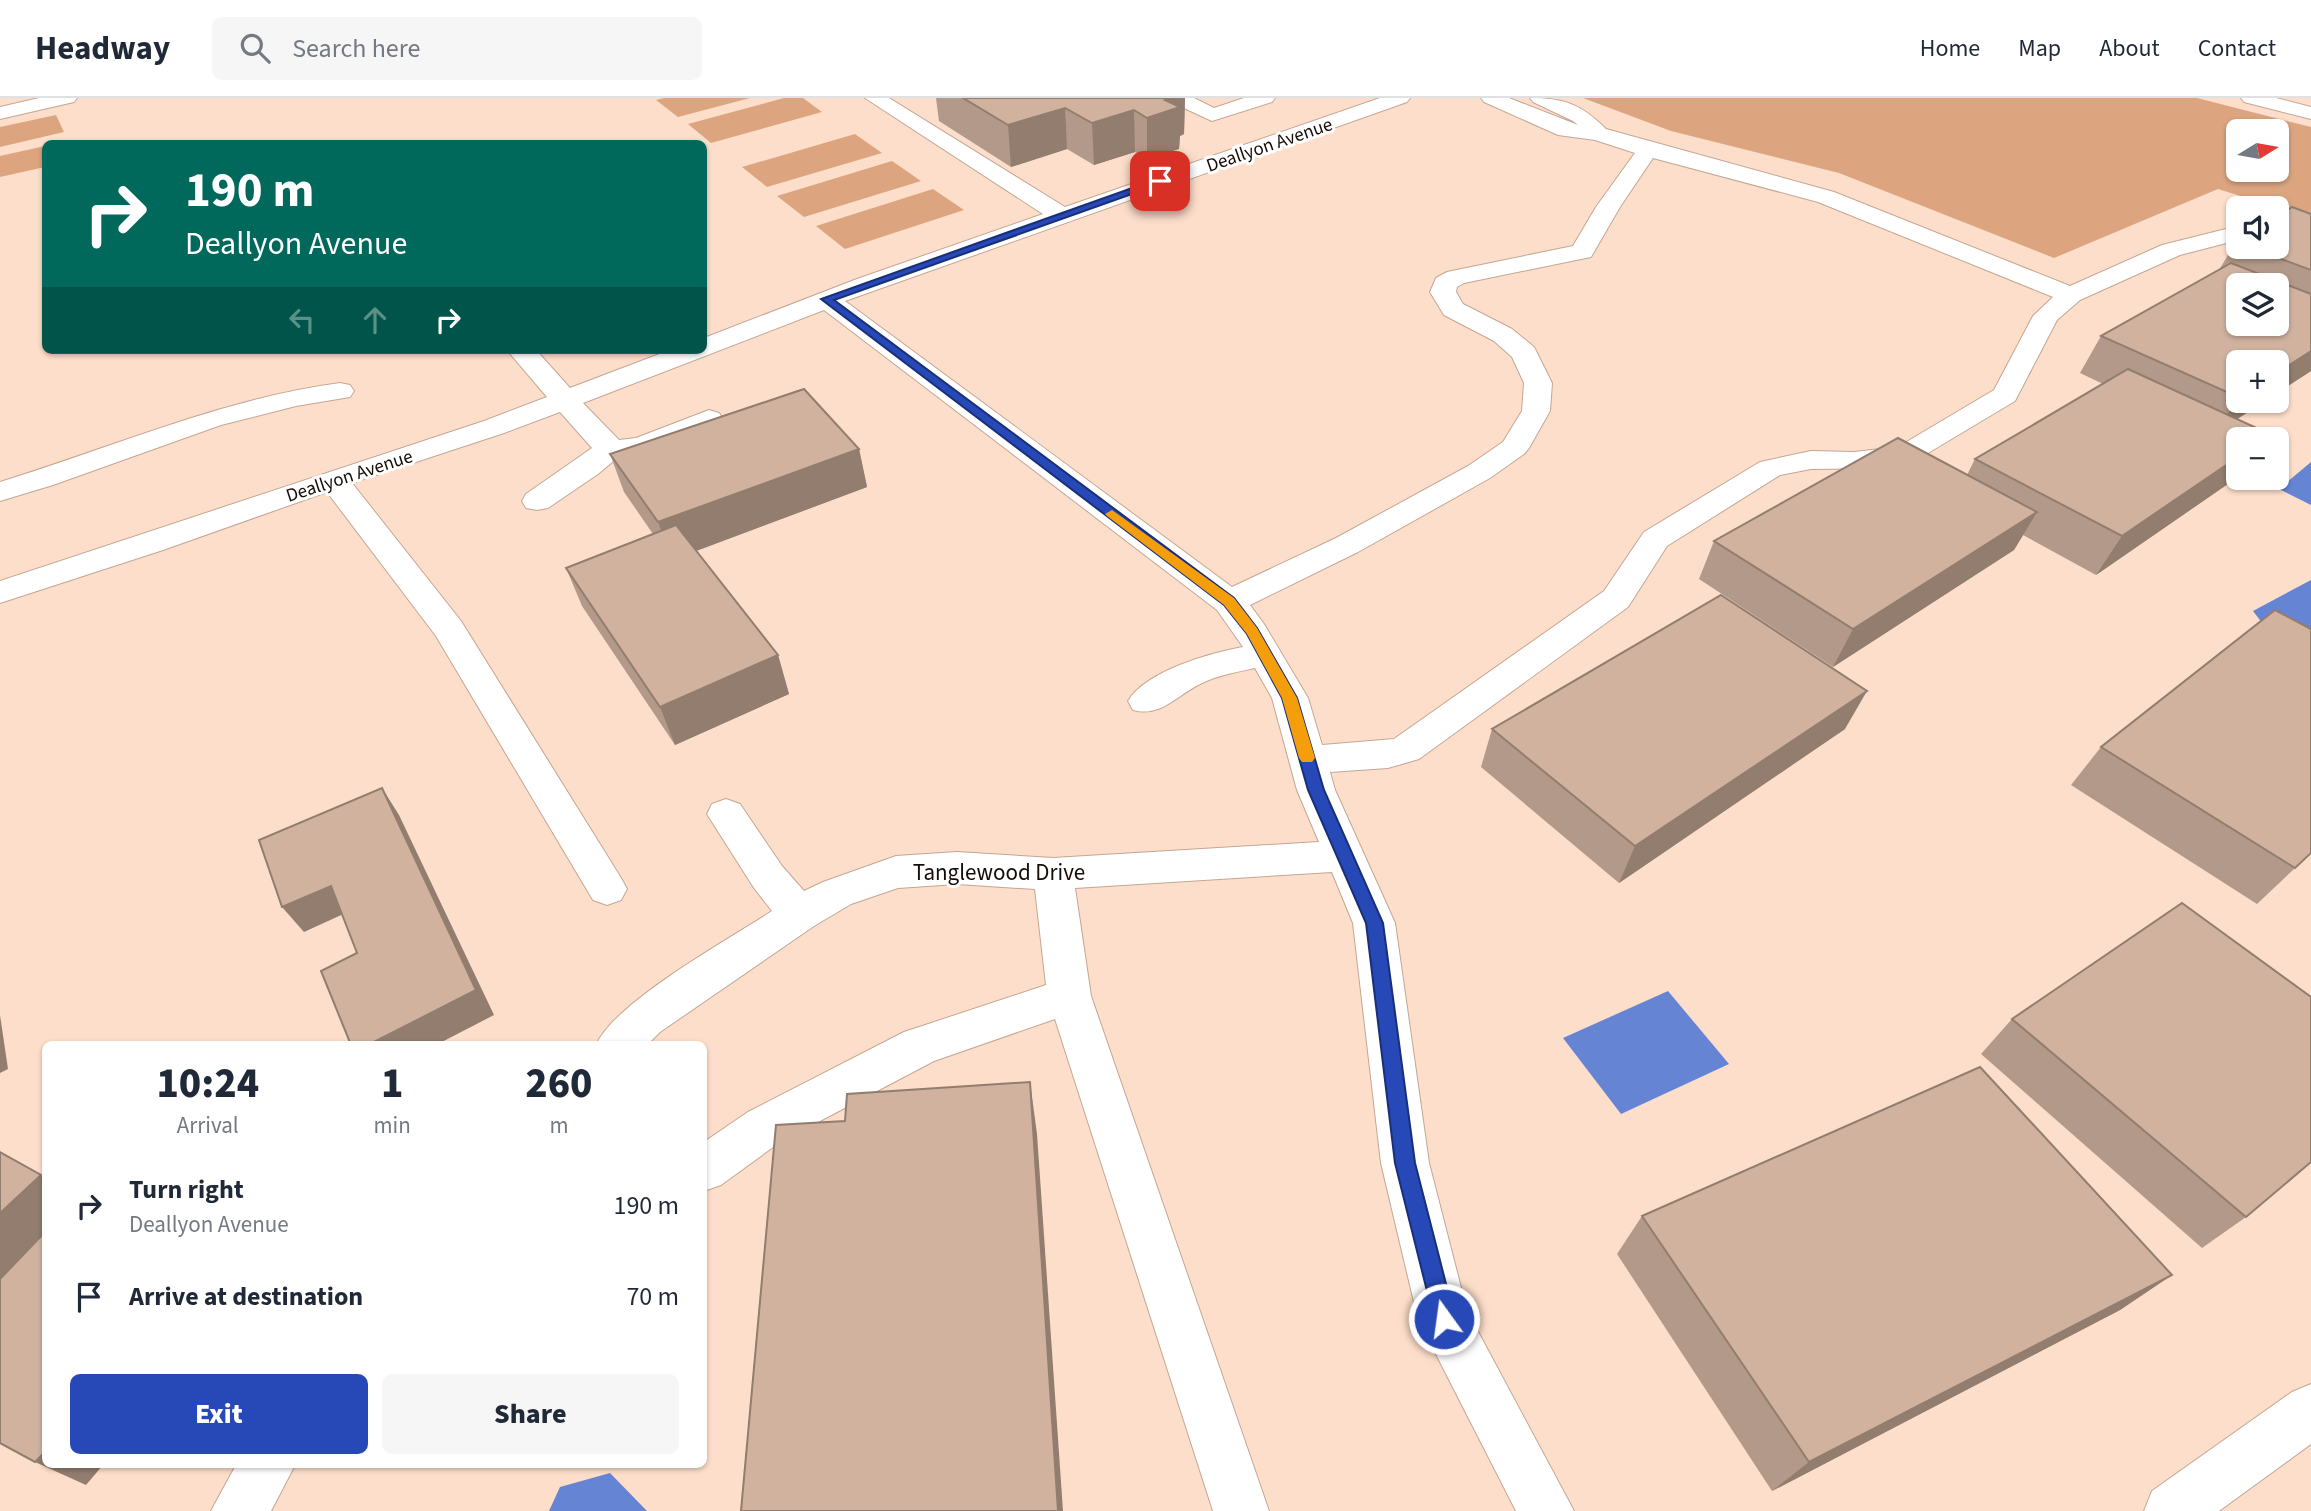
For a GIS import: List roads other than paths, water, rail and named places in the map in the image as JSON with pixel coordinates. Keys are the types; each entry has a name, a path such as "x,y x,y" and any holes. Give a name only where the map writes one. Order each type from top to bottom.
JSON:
{"street":[{"path":"0,113 67,98"},
{"path":"875,98 1061,215"},
{"path":"1178,98 1212,115 1265,98"},
{"name":"Deallyon Avenue","path":"707,346 826,299 1400,98"},
{"path":"1491,98 1566,130 1598,134 1647,150 1826,197 2071,295"},
{"path":"1540,98 1581,116 1598,134"},
{"path":"2251,98 2311,113"},
{"path":"1229,602 1347,545 1479,472 1514,449 1536,411 1538,383 1524,354 1503,335 1453,309 1443,292 1445,283 1456,277 1582,252 1608,207 1647,150"},
{"path":"1308,760 1388,754 1406,749 1616,599 1655,539 1771,468 1811,460 1886,459 1908,453 2005,395 2046,316 2071,295 2171,250 2226,236"},
{"path":"826,299 1229,602 1252,632 1290,698 1316,790 1374,923 1405,1163 1444,1319 1546,1511"},
{"path":"525,354 597,438 610,448 626,448 662,440 709,419"},
{"name":"Deallyon Avenue","path":"0,592 152,544 334,480 494,428 685,354"},
{"path":"0,492 128,451 192,425 300,394 340,391"},
{"path":"537,501 587,468 610,448"},
{"path":"334,480 449,629 607,889"},
{"path":"1146,701 1188,675 1217,664 1264,655"},
{"path":"726,814 768,877 799,914"},
{"name":"Tanglewood Drive","path":"622,1041 644,1019 799,914 837,893 896,872 957,868 1053,874 1346,856"},
{"path":"1053,874 1069,996 1241,1511"},
{"path":"707,1167 764,1127 920,1046 1069,996"},
{"path":"2172,1511 2311,1411"},
{"path":"239,1511 265,1468"}],"water":[{"path":"2311,462 2311,505 2281,490 2289,490 2289,481"},
{"path":"2311,580 2311,644 2275,640 2253,611"},
{"path":"1668,991 1729,1064 1621,1114 1563,1038"},
{"path":"610,1473 647,1511 549,1511 560,1487"}]}
